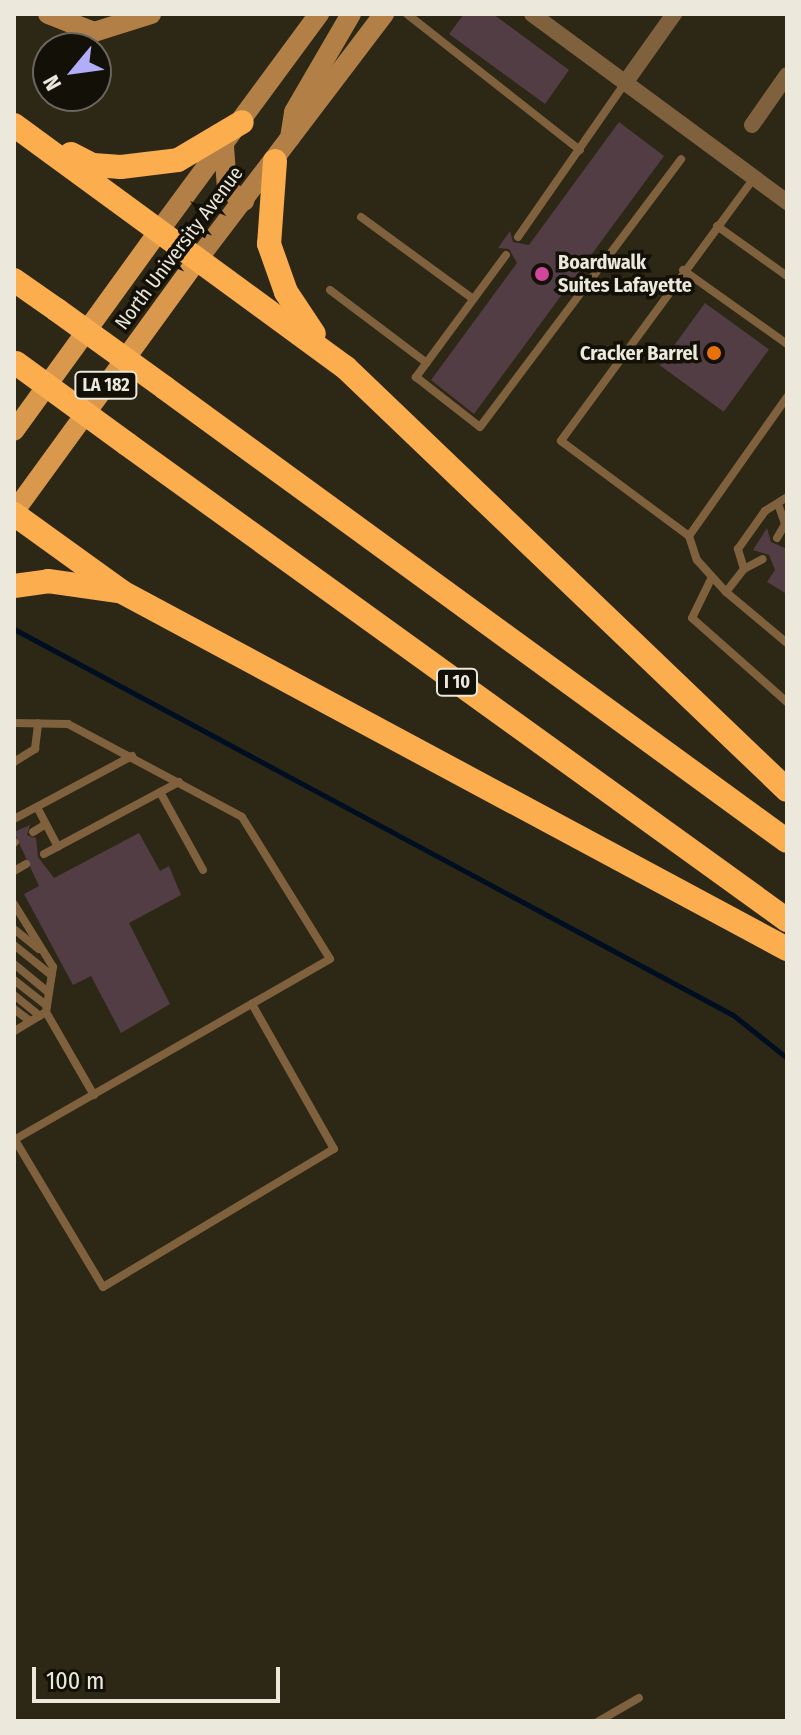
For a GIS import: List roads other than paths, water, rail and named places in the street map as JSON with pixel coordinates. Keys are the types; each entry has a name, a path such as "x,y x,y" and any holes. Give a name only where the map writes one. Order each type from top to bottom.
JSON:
{"highway":[{"path":"14,124 93,165 121,167 178,160 242,122"},
{"path":"14,124 346,368"},
{"path":"282,152 269,233 276,268 299,319 346,368 787,790"},
{"path":"14,280 787,841"},
{"name":"I 10","path":"15,362 787,920"},
{"path":"14,513 122,592 787,949"},
{"path":"14,586 48,581 122,592"}],"main road":[{"path":"48,14 94,32 151,14"},
{"name":"North University Avenue","path":"14,431 319,14"},
{"path":"282,152 294,112 351,14"},
{"name":"North University Avenue","path":"14,513 198,259 384,14"},
{"path":"224,146 227,189 244,201"}],"street":[{"path":"625,83 674,14"},
{"path":"539,16 787,202"},
{"path":"752,125 787,75"}],"lane":[{"path":"407,14 580,150"},
{"path":"518,237 625,83"},
{"path":"506,255 416,377 480,427 681,159"},
{"path":"754,178 683,270 561,441 689,536 711,579 787,643"},
{"path":"361,217 473,299"},
{"path":"717,226 787,276"},
{"path":"683,270 787,344"},
{"path":"330,290 427,363"},
{"path":"689,536 787,397"},
{"path":"744,569 738,549 765,511 779,507 787,497"},
{"path":"777,538 785,524 779,507"},
{"path":"726,592 744,569 763,559"},
{"path":"711,579 692,618 787,702"},
{"path":"14,723 68,724 242,817 330,959 15,1140 103,1287 334,1149 252,1004"},
{"path":"14,762 35,749 38,723"},
{"path":"14,819 132,756"},
{"path":"44,854 179,782"},
{"path":"160,792 203,870"},
{"path":"37,807 58,847"},
{"path":"33,832 46,824"},
{"path":"14,871 26,864"},
{"path":"14,904 44,953 51,975 45,1011 15,1028"},
{"path":"14,929 44,953"},
{"path":"14,945 51,975"},
{"path":"14,964 49,993"},
{"path":"14,980 45,1011 94,1095"},
{"path":"14,995 45,1011"},
{"path":"14,1009 30,1021"},
{"path":"599,1721 639,1698"}],"waterway":[{"path":"14,629 733,1015 787,1058"}],"place":[{"name":"Boardwalk Suites Lafayette","path":"542,274"},
{"name":"Cracker Barrel","path":"714,353"}]}
